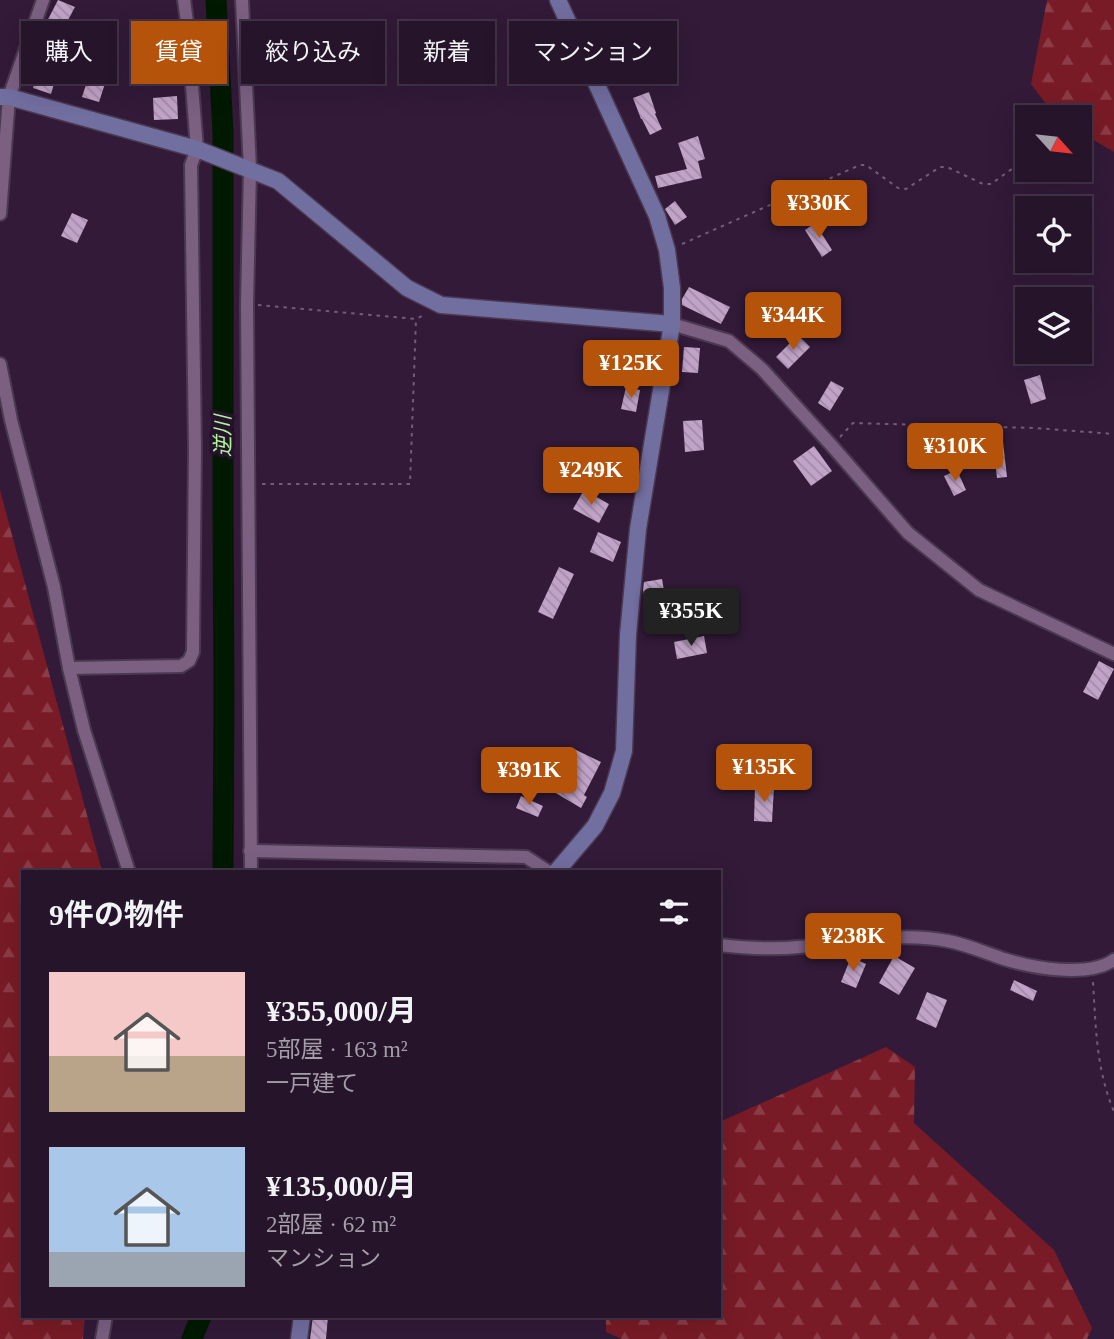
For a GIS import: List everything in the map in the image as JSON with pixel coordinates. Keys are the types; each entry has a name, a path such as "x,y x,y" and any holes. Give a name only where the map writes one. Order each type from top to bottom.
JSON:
{"street":[{"path":"0,214 5,97 43,0"},
{"path":"69,668 181,666 189,661 193,652 195,448 191,165 197,149 184,0"},
{"path":"242,0 250,169 247,304 251,870"},
{"path":"558,0 657,216 667,250 672,288 672,324 638,529 628,635 624,751 612,793 595,826 558,870"},
{"path":"5,97 197,149 278,181 407,288 441,305 672,324 729,341 762,369 908,533 979,590 1114,654"},
{"path":"0,364 11,420 54,587 84,730 128,870"},
{"path":"250,851 526,857 546,870"},
{"path":"721,944 774,949 894,937 921,937 949,941 1031,966 1093,968 1114,960"},
{"path":"102,1339 106,1318"},
{"path":"299,1339 302,1318"}],"path":[{"path":"667,250 860,165 866,165 898,188 906,189 940,167 947,167 983,184 991,184 1015,167"},
{"path":"247,304 416,319 410,484 248,484"},
{"path":"832,446 853,423 1035,428 1114,434"},
{"path":"1093,968 1098,1055 1114,1112"}],"green space":[{"path":"1047,0 1114,0 1114,152 1092,139 1092,105 1047,105 1031,84"},
{"path":"0,490 102,870 21,870 21,1318 85,1318 83,1339 0,1339"},
{"path":"886,1047 915,1067 914,1123 1054,1250 1092,1328 1087,1339 622,1339 606,1332 606,1318 721,1318 721,1122"}],"building":[{"path":"58,0 75,7 68,21 47,21"},
{"path":"34,84 54,84 51,94 33,88"},
{"path":"86,84 105,84 99,102 82,97"},
{"path":"649,92 662,129 650,135 633,98"},
{"path":"177,96 178,119 154,120 153,98"},
{"path":"698,136 705,159 698,161 702,178 658,188 655,176 687,169 678,143"},
{"path":"675,201 687,217 675,225 665,209"},
{"path":"72,213 88,220 77,243 61,236"},
{"path":"815,223 832,250 822,257 805,230"},
{"path":"689,287 730,307 721,324 682,305 682,299"},
{"path":"798,335 810,347 788,369 776,357"},
{"path":"631,344 649,346 646,372 628,370"},
{"path":"684,347 700,348 698,373 682,372"},
{"path":"1040,375 1046,399 1031,404 1024,380"},
{"path":"831,381 844,388 830,411 818,403"},
{"path":"626,387 640,390 636,412 621,409"},
{"path":"702,420 704,450 685,452 683,421"},
{"path":"910,434 941,441 939,452 908,444"},
{"path":"1003,442 1007,477 997,478 993,443"},
{"path":"814,446 832,471 811,486 793,461"},
{"path":"957,470 966,490 954,496 944,476"},
{"path":"584,490 609,504 599,523 573,509"},
{"path":"598,532 621,542 613,562 590,552"},
{"path":"559,567 574,574 553,619 538,612"},
{"path":"662,579 666,602 646,606 644,582"},
{"path":"704,636 707,653 677,659 674,642"},
{"path":"1099,661 1114,669 1098,700 1083,692"},
{"path":"574,749 601,762 584,795 587,797 581,808 554,792"},
{"path":"755,787 774,787 772,822 754,821"},
{"path":"521,796 543,806 538,817 516,808"},
{"path":"894,956 915,968 899,995 879,983"},
{"path":"851,957 866,964 856,988 841,982"},
{"path":"1014,980 1037,991 1033,1001 1010,990"},
{"path":"927,992 947,1000 936,1028 916,1019"},
{"path":"313,1318 328,1318 326,1339 310,1339"}],"waterway":[{"name":"逆川","path":"216,0 223,133 223,870"},
{"name":"逆川","path":"192,1339 200,1318"}]}
